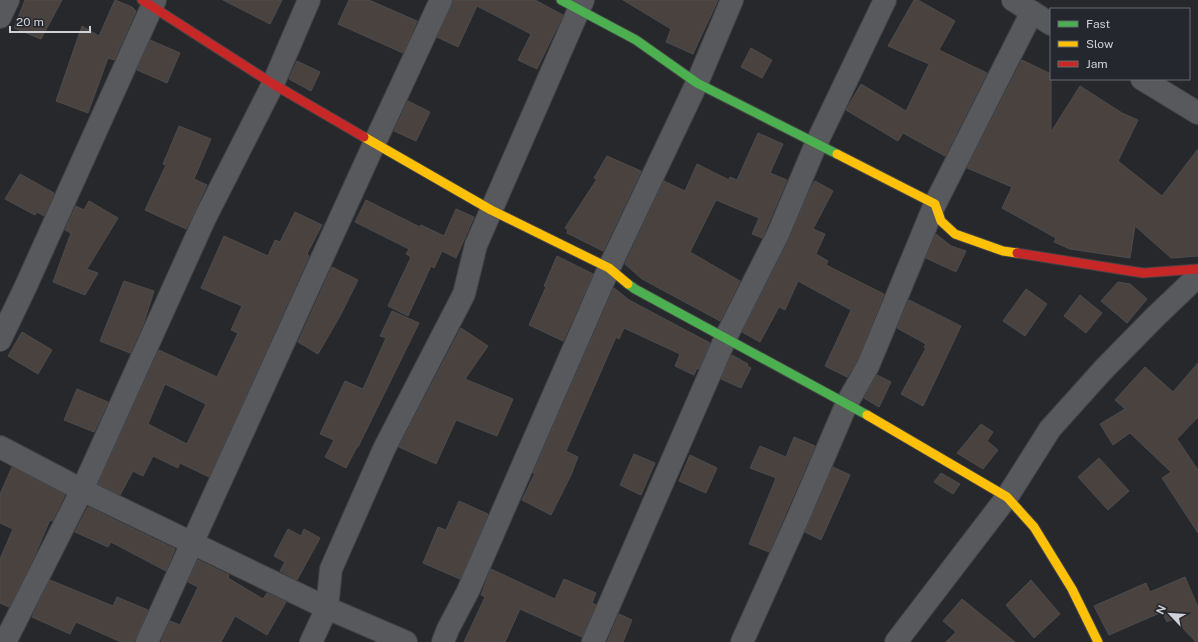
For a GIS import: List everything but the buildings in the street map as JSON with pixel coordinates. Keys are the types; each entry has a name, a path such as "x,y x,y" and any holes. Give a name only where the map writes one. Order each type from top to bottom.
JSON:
{"street":[{"path":"0,17 8,0"},
{"path":"5,642 82,490 205,218 273,84 309,0"},
{"path":"147,642 441,0"},
{"path":"443,642 448,629 468,591 609,268 697,83 732,0"},
{"path":"593,642 726,337 778,234 816,144 885,0"},
{"path":"1013,0 1050,23"},
{"path":"0,340 25,288 150,2 273,84 491,210 609,268 635,289 847,403 1007,497 1034,526 1072,590 1098,642"},
{"path":"311,642 327,608 331,569 384,449 464,294 476,245 574,3 636,40 697,83 935,204 941,221 955,234 1003,251 1143,273 1198,269"},
{"path":"742,642 797,520 847,403 868,366 935,204 1032,12"},
{"path":"1144,80 1198,113"},
{"path":"896,642 1007,497 1050,429 1108,365 1198,276"},
{"path":"0,447 82,490 327,608 406,642"}],"traffic: fast":[{"path":"561,0 636,40 697,83 837,154"},
{"path":"628,284 867,415"}],"traffic: slow":[{"path":"364,137 491,210 609,268 628,284"},
{"path":"837,154 935,204 941,221 955,234 1003,251 1017,253"},
{"path":"867,415 1007,497 1034,527 1072,589 1098,642"}],"traffic: jam":[{"path":"142,0 273,84 364,137"},
{"path":"1017,253 1143,273 1198,269"}]}
